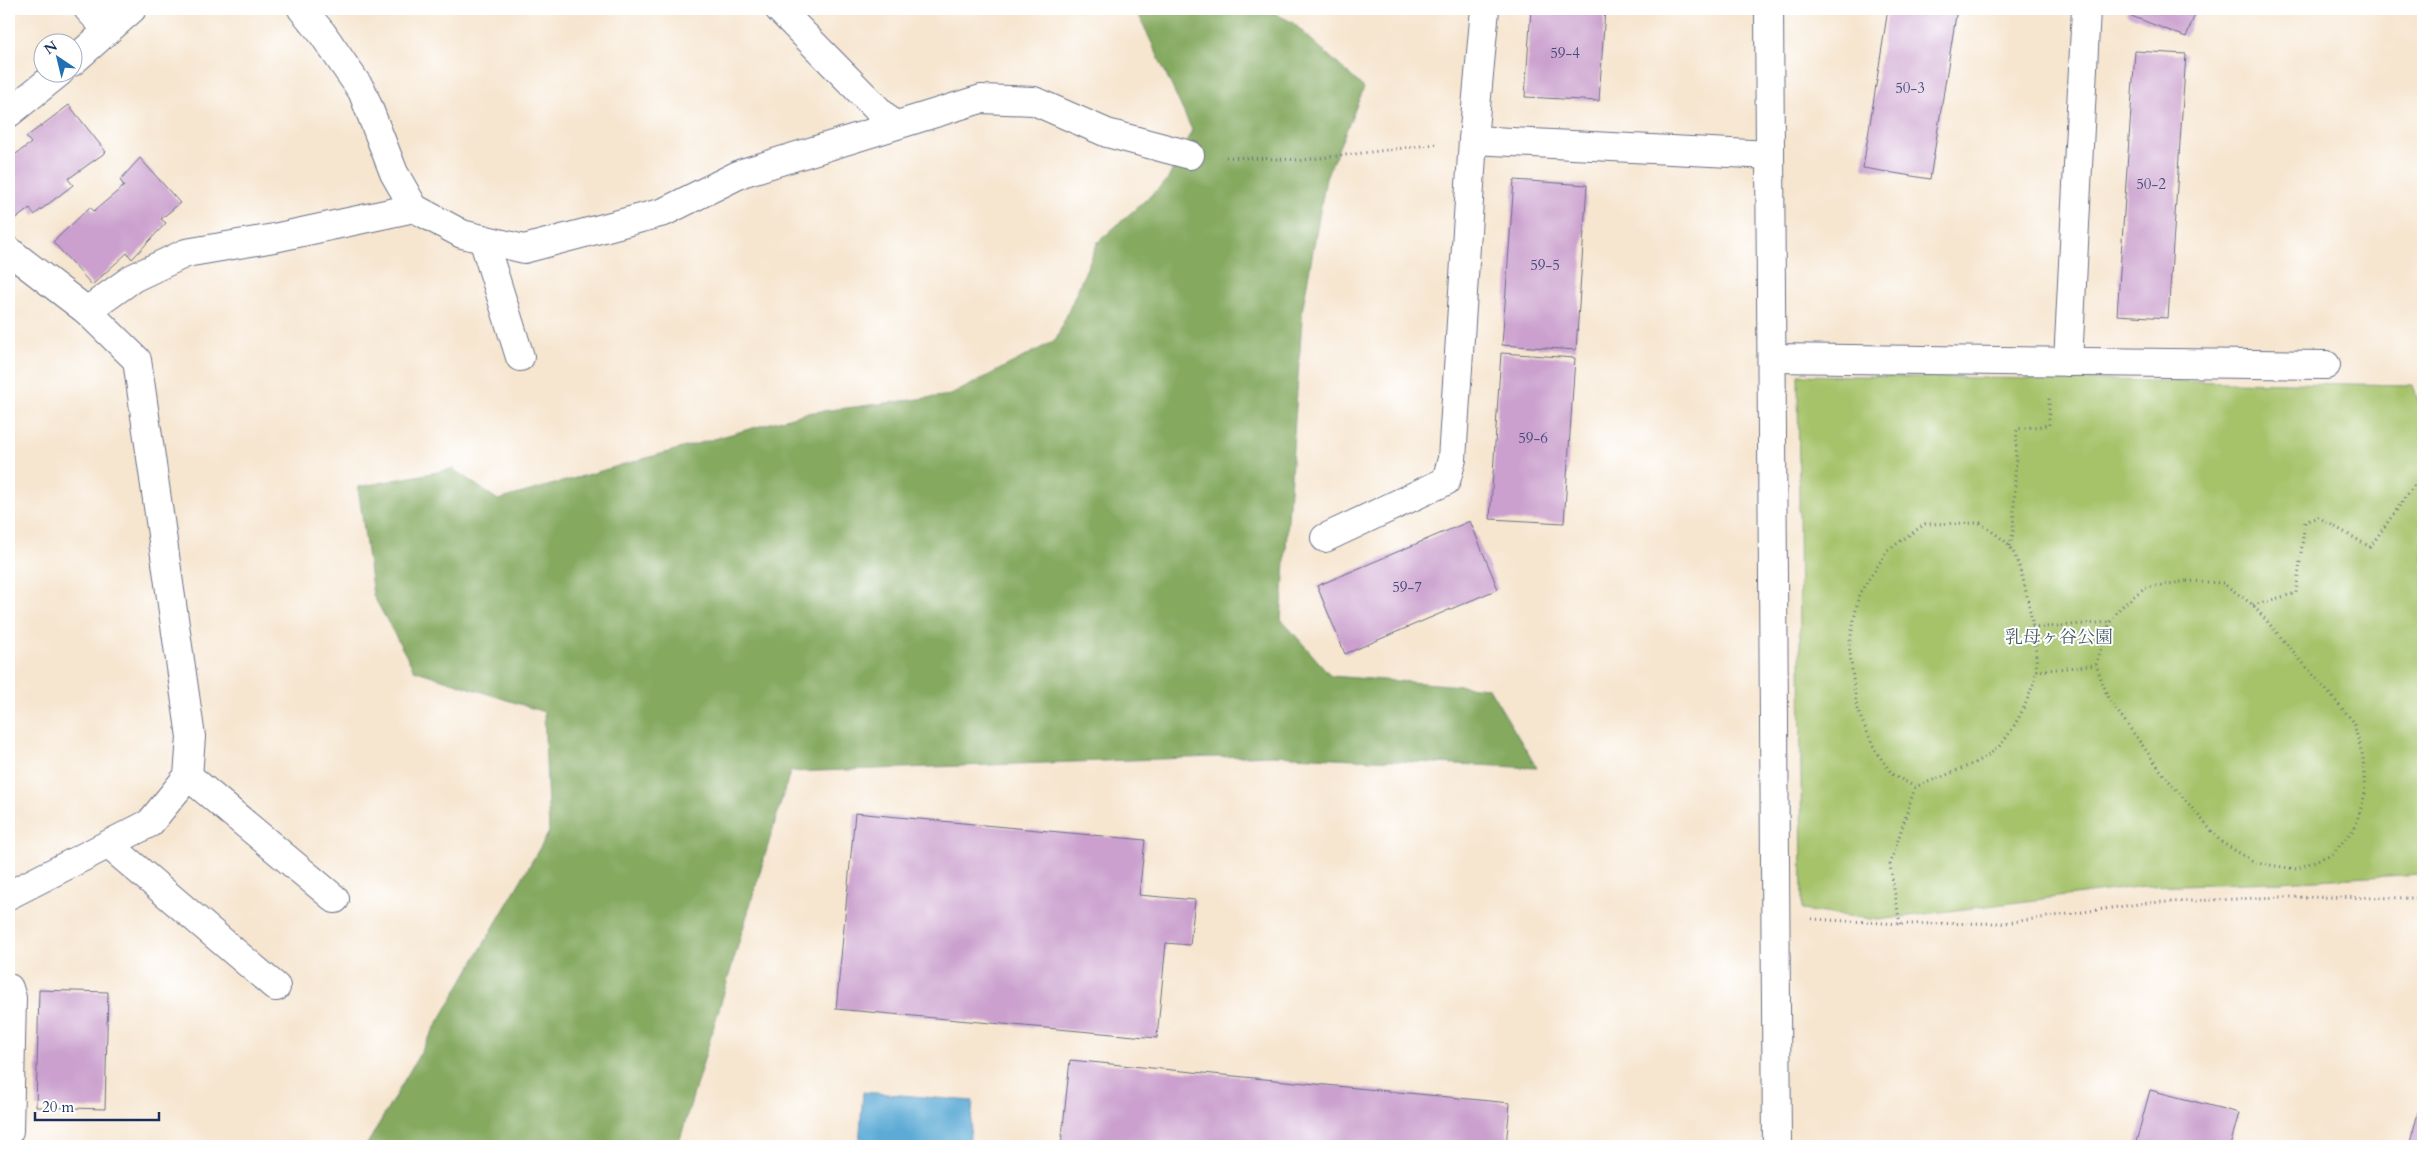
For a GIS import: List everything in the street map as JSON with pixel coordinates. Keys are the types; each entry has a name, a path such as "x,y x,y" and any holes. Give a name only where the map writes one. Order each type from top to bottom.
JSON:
{"street":[{"path":"88,9 108,30"},
{"path":"82,53 132,9"},
{"path":"302,9 322,33 362,91 394,174 414,208 462,234 524,249 664,212 742,173 981,99 1034,101 1107,133 1190,155"},
{"path":"779,9 893,125"},
{"path":"1325,538 1446,481 1452,459 1473,140 1485,9"},
{"path":"1769,9 1777,1146"},
{"path":"2058,362 2086,9"},
{"path":"9,113 48,82"},
{"path":"1473,140 1770,155"},
{"path":"87,312 133,278 186,253 274,238 414,208"},
{"path":"483,239 520,357"},
{"path":"9,250 87,312 137,360 191,736 188,776 150,823 9,895"},
{"path":"1772,358 2326,365"},
{"path":"188,776 335,899"},
{"path":"109,845 276,987"},
{"path":"9,988 12,998 9,1131"}],"path":[{"path":"1190,155 1303,160 1473,140"},
{"path":"2010,546 2013,533 2018,429 2050,425 2058,362"},
{"path":"2253,605 2296,593 2305,522 2318,517 2370,547 2423,473"},
{"path":"1980,523 2010,546 2022,571 2032,628 2036,671 2022,713 1995,751 1948,775 1914,787 1892,774 1875,750 1857,709 1849,646 1859,594 1888,550 1925,524 1980,523"},
{"path":"2187,581 2223,583 2253,605 2353,721 2363,756 2365,794 2355,828 2332,854 2296,869 2256,863 2221,842 2164,776 2108,698 2096,666 2110,622 2120,608 2144,588 2187,581"},
{"path":"2032,628 2110,622"},
{"path":"2036,671 2096,666"},
{"path":"1900,924 1890,865 1914,787"},
{"path":"1811,919 1900,924 2005,923 2146,903 2280,897 2423,898"}],"green space":[{"path":"1136,9 1266,9 1292,22 1364,88 1326,178 1303,306 1281,619 1331,676 1489,688 1537,768 1273,755 790,772 678,1146 366,1146 549,832 544,712 414,670 373,595 358,487 453,469 498,500 806,413 951,395 1056,340 1098,242 1167,181 1192,130"},
{"name":"乳母ヶ谷公園","path":"1798,375 2413,385 2423,415 2423,874 2280,882 2144,886 1878,920 1802,910"}],"water":[{"path":"863,1092 973,1101 969,1146 859,1146"}],"building":[{"path":"1531,9 1605,9 1599,101 1525,97"},
{"path":"1888,9 1957,9 1930,179 1863,168"},
{"path":"2128,9 2197,9 2186,37 2126,14"},
{"path":"2135,51 2186,54 2168,318 2117,315"},
{"path":"69,105 106,152 68,179 73,185 34,215 30,208 9,224 9,159 31,143 26,137"},
{"path":"140,158 180,203 161,219 166,223 132,259 127,253 92,285 53,242 90,207 94,211 124,186 120,180"},
{"path":"1514,180 1587,185 1576,350 1502,345"},
{"path":"1501,353 1575,358 1564,523 1490,519"},
{"path":"1470,521 1498,589 1345,654 1317,586"},
{"path":"855,813 1145,840 1139,895 1195,900 1190,945 1166,943 1157,1038 836,1009"},
{"path":"39,990 108,992 105,1109 36,1107"},
{"path":"1070,1060 1510,1103 1506,1146 1061,1146"},
{"path":"2150,1090 2239,1113 2230,1146 2135,1146"},
{"path":"2423,1095 2423,1146 2409,1146"}]}
